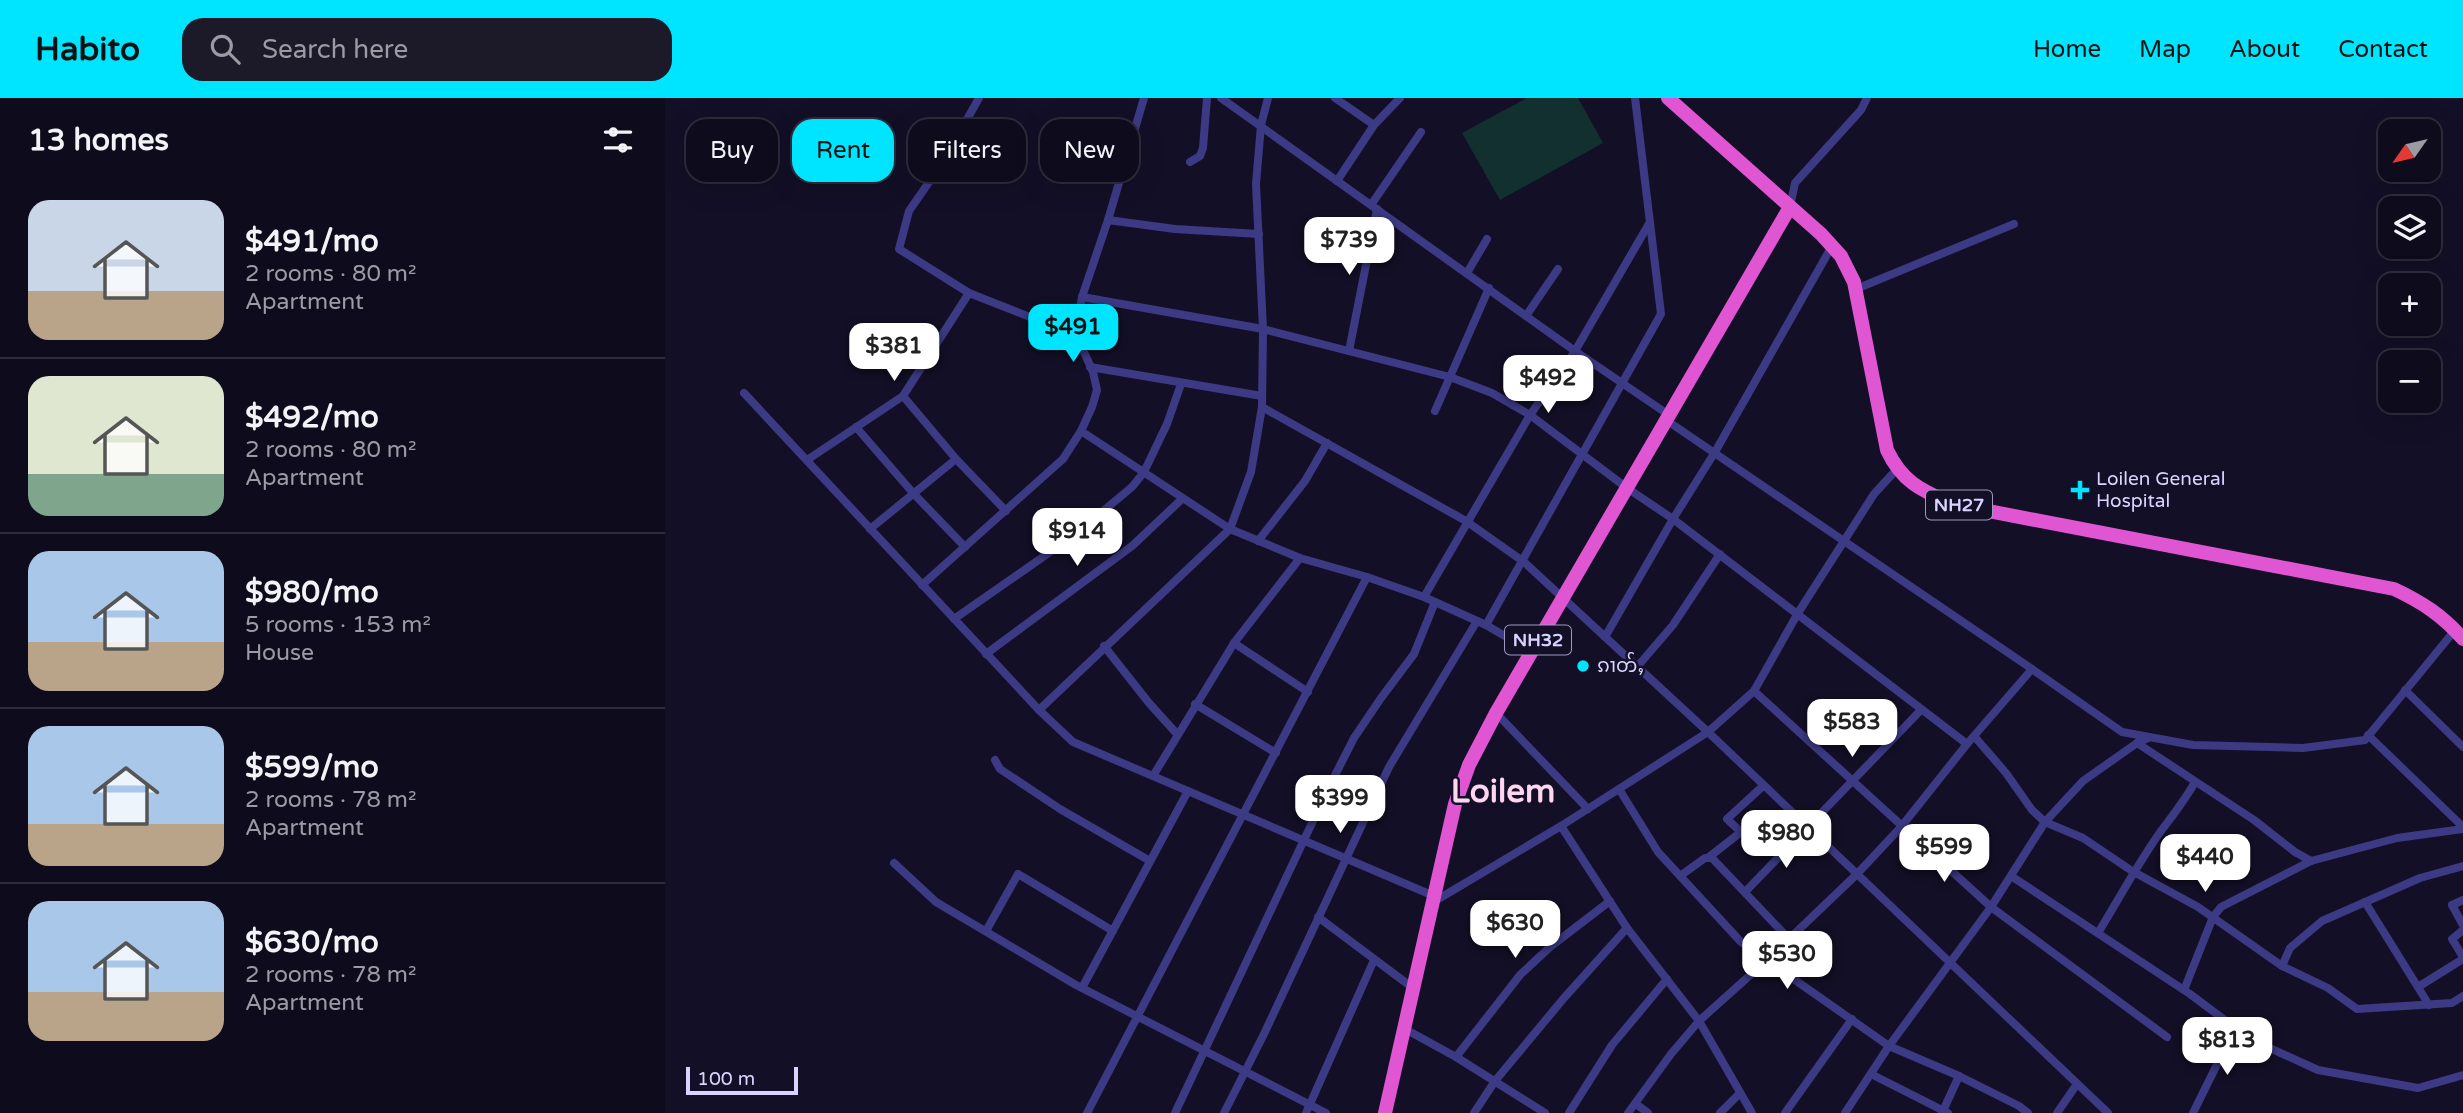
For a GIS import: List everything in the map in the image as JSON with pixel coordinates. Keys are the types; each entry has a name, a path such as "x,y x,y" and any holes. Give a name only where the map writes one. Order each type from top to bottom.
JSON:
{"highway":[{"path":"1668,98 1832,246 1849,269 1856,289 1887,450 1897,469"},
{"name":"NH32","path":"1385,1113 1455,804 1469,765 1496,713 1790,207"},
{"name":"NH27","path":"1897,469 1912,484 1952,504 2394,589 2423,603 2459,635"}],"street":[{"path":"979,98 943,162 909,211 899,249 969,293 1076,335"},
{"path":"922,585 1063,459 1092,407 1097,390 1076,335 1082,297 1144,98"},
{"path":"1190,162 1200,156 1203,148 1207,98"},
{"path":"1221,98 1715,452 2122,733 2193,745 2303,748 2365,740 2405,690 2459,635"},
{"path":"1039,710 1230,529 1251,472 1262,407 1263,329 1256,184 1261,125 1268,98"},
{"path":"1335,98 1374,125"},
{"path":"1337,181 1374,125 1400,98"},
{"path":"1224,1113 1264,1034 1389,767 1481,623 1524,562 1661,314 1635,98"},
{"path":"1790,207 1795,183 1861,110 1867,98"},
{"path":"1349,351 1374,207 1421,132"},
{"path":"1108,220 1175,229 1258,234"},
{"path":"1424,597 1530,415 1575,351 1651,221"},
{"path":"1856,289 2014,224"},
{"path":"1467,273 1487,239"},
{"path":"1605,637 1715,452 1832,246"},
{"path":"1526,316 1558,269"},
{"path":"1435,411 1489,288"},
{"path":"807,460 903,396 969,293"},
{"path":"1082,297 1263,329 1450,377 1492,393 1530,415 1673,519 1967,744"},
{"path":"1090,367 1262,396"},
{"path":"954,620 1100,516 1132,487 1143,472 1167,424 1181,384"},
{"path":"744,393 986,654 1073,742 1345,857 1433,899 1561,826 1709,732 1754,691 1798,613 1874,494 1897,469"},
{"path":"903,396 955,459 1006,511"},
{"path":"1262,407 1467,521 1524,562 1709,732 2108,1113"},
{"path":"856,427 913,494 965,547"},
{"path":"1081,431 1230,529 1300,558 1424,597 1481,623 1532,652"},
{"path":"1258,541 1305,481 1327,443"},
{"path":"870,529 955,459"},
{"path":"986,654 1132,546 1182,499"},
{"path":"1637,667 1673,625 1720,554"},
{"path":"1153,776 1234,643 1300,558"},
{"path":"1087,1113 1367,577"},
{"path":"1175,1113 1329,786 1355,738 1414,654 1435,602"},
{"path":"1234,643 1308,692"},
{"path":"1104,646 1177,734"},
{"path":"1628,1113 1699,1021 1857,874 1901,827 1967,744 2032,669"},
{"path":"2405,690 2463,747"},
{"path":"1754,691 1991,907 2167,1037"},
{"path":"1195,704 1276,753"},
{"path":"1745,892 1919,712"},
{"path":"1496,713 1588,809"},
{"path":"2368,735 2463,828"},
{"path":"1974,736 2032,810 2045,822 2083,838 2134,872 2213,917 2282,966 2328,988 2357,1009 2452,1003 2463,996"},
{"path":"1845,1113 1889,1046 1991,907 2045,822 2083,781 2137,743 2150,737"},
{"path":"2137,743 2311,861"},
{"path":"995,760 1000,769 1060,809 1150,861"},
{"path":"2098,933 2134,872 2180,808 2195,782"},
{"path":"1680,876 1741,832 1727,819 1763,786"},
{"path":"1619,789 1658,852 1741,942 1889,1046 1959,1076 2028,1113"},
{"path":"1082,988 1188,791"},
{"path":"1561,826 1627,928 1699,1021 1752,1113"},
{"path":"2184,990 2213,917 2221,907 2311,861 2397,838 2463,828"},
{"path":"1709,857 1789,939"},
{"path":"894,863 936,902 1082,988 1308,1109 1326,1113"},
{"path":"2282,966 2290,948 2322,921 2420,878 2463,866"},
{"path":"986,931 1018,874 1113,931"},
{"path":"2011,876 2184,990 2250,1039 2318,1070 2418,1088 2463,1075"},
{"path":"2418,987 2463,958 2452,939 2463,928 2452,905 2463,900"},
{"path":"1456,1057 1520,975 1550,947 1610,901"},
{"path":"2365,902 2430,1005"},
{"path":"1318,917 1413,988"},
{"path":"1474,1113 1495,1081 1627,928"},
{"path":"1308,1109 1374,960"},
{"path":"1569,1113 1612,1045 1667,979"},
{"path":"1785,1113 1852,1019"},
{"path":"1405,1028 1545,1113"},
{"path":"2193,1113 2235,1028"},
{"path":"1871,1074 1944,1112 1959,1076"},
{"path":"2057,1113 2077,1084"},
{"path":"1720,1113 1740,1093"},
{"path":"1636,1104 1649,1113"}],"green space":[{"path":"1527,98 1578,98 1603,143 1500,200 1462,133"}],"place":[{"name":"Loilen General Hospital","path":"2080,490"},
{"name":"ၵၢတ်ႇ","path":"1583,666"}],"district":[{"name":"Loilem","path":"1503,791"}]}
